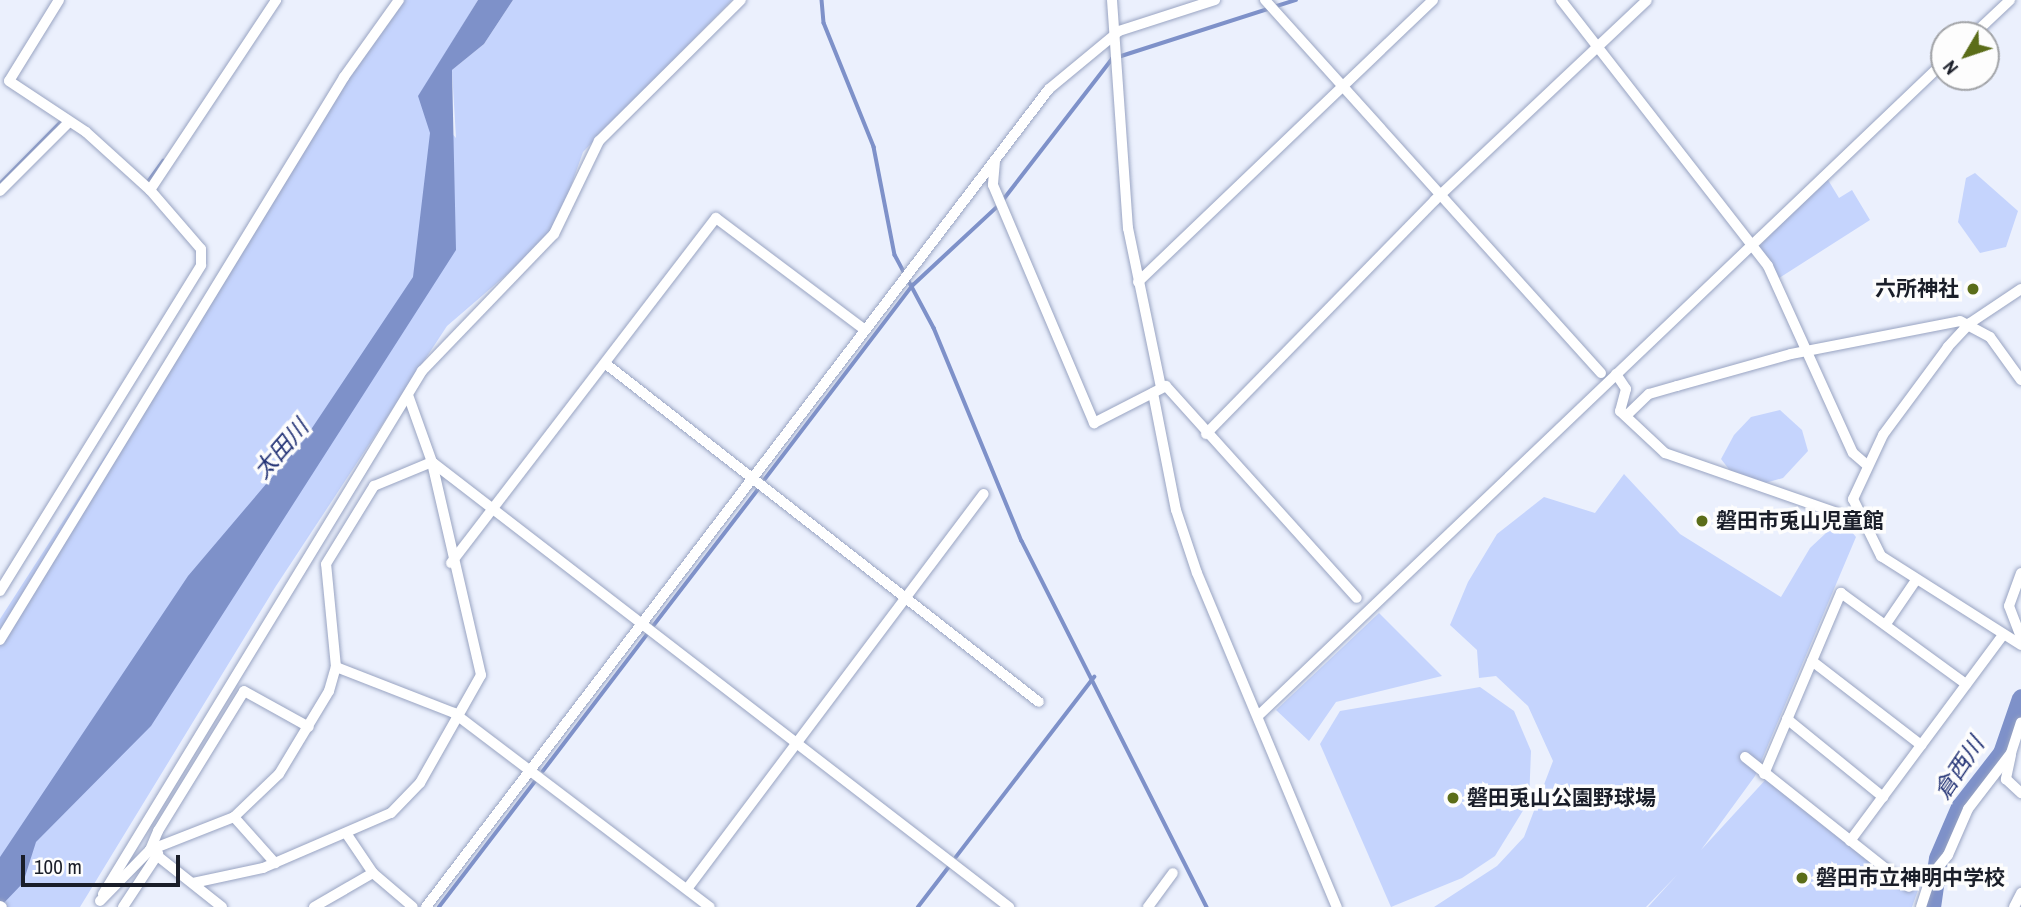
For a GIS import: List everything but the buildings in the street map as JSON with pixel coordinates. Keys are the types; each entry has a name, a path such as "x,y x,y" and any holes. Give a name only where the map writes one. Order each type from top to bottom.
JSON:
{"street":[{"path":"0,591 201,265 201,249 150,190 69,122 9,81 59,0"},
{"path":"150,190 275,0"},
{"path":"0,640 344,76 399,0"},
{"path":"99,904 118,860 408,395 439,351 554,234 599,141 741,0"},
{"path":"1112,0 1119,31 1113,43 1121,156 1138,282 1181,523 1337,907"},
{"path":"426,907 995,159 1066,70 1119,31 1215,0"},
{"path":"1265,0 1601,373"},
{"path":"1138,282 1433,0"},
{"path":"1561,0 1751,245 1785,296 1853,453 1867,464"},
{"path":"1206,434 1441,195 1599,49 1647,0"},
{"path":"1988,21 2010,0"},
{"path":"1258,716 1930,75"},
{"path":"0,191 69,122"},
{"path":"995,159 993,185 1094,423 1157,390"},
{"path":"452,563 716,218 865,330"},
{"path":"2021,289 1970,323 1911,394 1867,464 1853,499 1872,546 1916,580 2002,636 2021,645"},
{"path":"1626,416 1649,394 1810,353 1970,323 1997,344 2021,380"},
{"path":"606,364 755,476 1039,702"},
{"path":"1616,374 1626,388 1620,411 1665,453 1837,513"},
{"path":"1157,390 1206,434 1357,598"},
{"path":"193,883 275,863 348,836 407,798 454,713 481,675 452,563 432,463 408,395"},
{"path":"432,463 1009,907"},
{"path":"99,904 154,852 234,817 279,774 309,727 336,667 326,564 374,486 432,463"},
{"path":"687,889 984,494"},
{"path":"2021,572 2009,606 2021,638"},
{"path":"1886,624 1916,580"},
{"path":"1764,774 1841,593 1966,684"},
{"path":"1850,841 2002,636"},
{"path":"1812,661 1921,745"},
{"path":"336,667 454,713 532,769 710,907"},
{"path":"123,907 243,691 309,727"},
{"path":"1787,719 1883,797"},
{"path":"2021,723 2011,752 2006,779 2021,793"},
{"path":"1921,907 1968,809 2011,752"},
{"path":"1745,757 1909,887"},
{"path":"234,817 275,863"},
{"path":"348,836 373,873 413,907"},
{"path":"154,852 222,907"},
{"path":"314,907 373,873"},
{"path":"1148,907 1173,873"},
{"path":"2014,907 2021,893"}],"shaded area":[{"path":"399,0 478,0 419,96 456,138 452,70 484,44 513,0 732,0 583,152 554,234 447,326 276,586 80,907 0,907 0,619"},
{"path":"478,0 513,0 484,44 452,70 456,250 151,726 36,842 23,883 0,907 0,857 188,576 306,437 413,277 430,133 418,96"},
{"path":"1975,173 2018,211 2006,247 1980,253 1958,222 1966,178"},
{"path":"1825,175 1839,198 1852,190 1870,220 1776,280 1756,250"},
{"path":"1780,410 1802,430 1808,451 1783,478 1765,483 1735,477 1721,459 1734,435 1751,417"},
{"path":"1624,474 1680,534 1781,597 1810,548 1841,519 1856,537 1755,776 1701,850 1768,777 1918,890 1912,907 1648,907 1677,875 1646,907 1434,907 1497,866 1524,837 1553,761 1528,706 1496,676 1479,678 1477,650 1450,625 1468,582 1497,534 1544,497 1595,513"},
{"path":"1379,613 1442,676 1336,702 1309,741 1276,710"},
{"path":"1480,687 1514,711 1531,751 1529,801 1495,856 1462,878 1391,907 1320,744 1340,711"}],"waterway":[{"path":"822,0 824,23 874,147 895,255 934,328 1022,541 1207,907"},
{"path":"1003,200 1112,59 1296,0"},
{"path":"0,184 62,121"},
{"path":"148,182 163,161"},
{"path":"765,479 913,285 998,206"},
{"path":"654,625 759,488"},
{"path":"543,771 648,633"},
{"path":"956,857 1094,677"},
{"name":"倉西川","path":"1931,907 1938,858 1960,807 2002,753 2021,698"},
{"path":"439,907 536,780"},
{"path":"918,907 951,864"}],"place":[{"name":"六所神社","path":"1973,289"},
{"name":"磐田市兎山児童館","path":"1702,521"},
{"name":"磐田兎山公園野球場","path":"1453,798"},
{"name":"磐田市立神明中学校","path":"1802,878"}],"water label":[{"name":"太田川","path":"281,449"}]}
